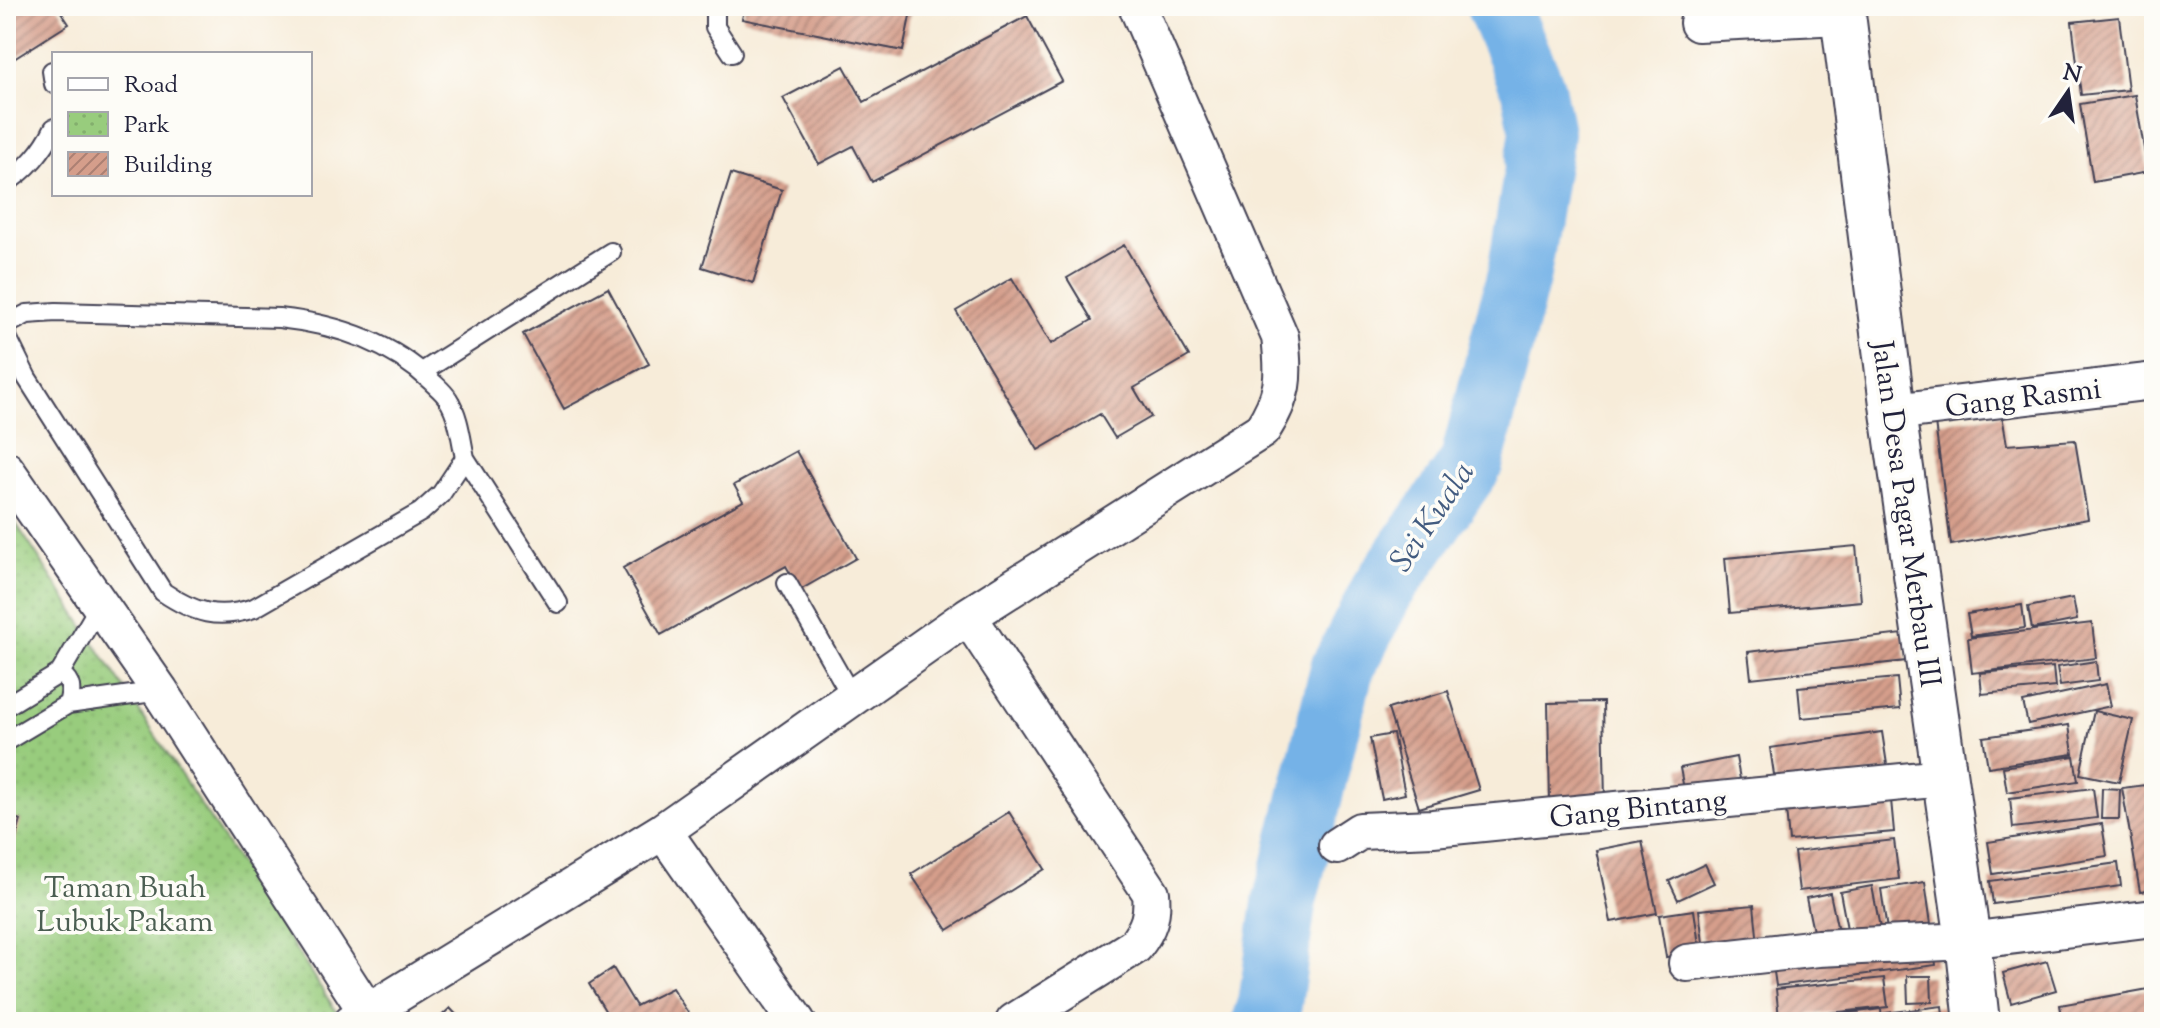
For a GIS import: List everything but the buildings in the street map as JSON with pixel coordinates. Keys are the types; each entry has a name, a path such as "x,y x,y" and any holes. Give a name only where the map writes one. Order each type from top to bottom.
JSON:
{"street":[{"path":"6,470 160,691 367,1019 663,831 968,616 1262,430 1276,408 1284,370 1280,337 1137,6"},
{"path":"1698,23 1842,11"},
{"name":"Jalan Desa Pagar Merbau III","path":"1842,11 1893,412 1977,1022"},
{"name":"Gang Rasmi","path":"1893,412 2154,381"},
{"path":"968,616 1151,893 1153,912 1147,929 1135,946 1014,1022"},
{"name":"Gang Bintang","path":"1337,846 1360,831 1448,827 1943,778"},
{"path":"663,831 797,1022"},
{"path":"1687,963 1818,948 1968,941 2154,918"}],"lane":[{"path":"715,6 715,27 732,53"},
{"path":"6,182 17,176 47,143 52,132"},
{"path":"422,372 611,252"},
{"path":"6,325 27,314 56,312 279,318 308,321 356,334 397,353 448,398 458,423 465,458 558,603"},
{"path":"6,335 27,378 163,592 184,606 205,613 233,615 254,608 421,512 441,494 465,458"},
{"path":"787,583 852,697"},
{"path":"6,706 60,673 100,605"},
{"path":"60,673 69,679 71,691 68,704"},
{"path":"6,741 68,704 160,691"}],"green space":[{"name":"Taman Buah Lubuk Pakam","path":"6,508 338,1014 325,1022 6,1022"}],"waterway":[{"name":"Sei Kuala","path":"1264,1022 1270,1004 1284,904 1342,669 1383,589 1471,464 1519,274 1542,133 1533,88 1498,6"}]}
